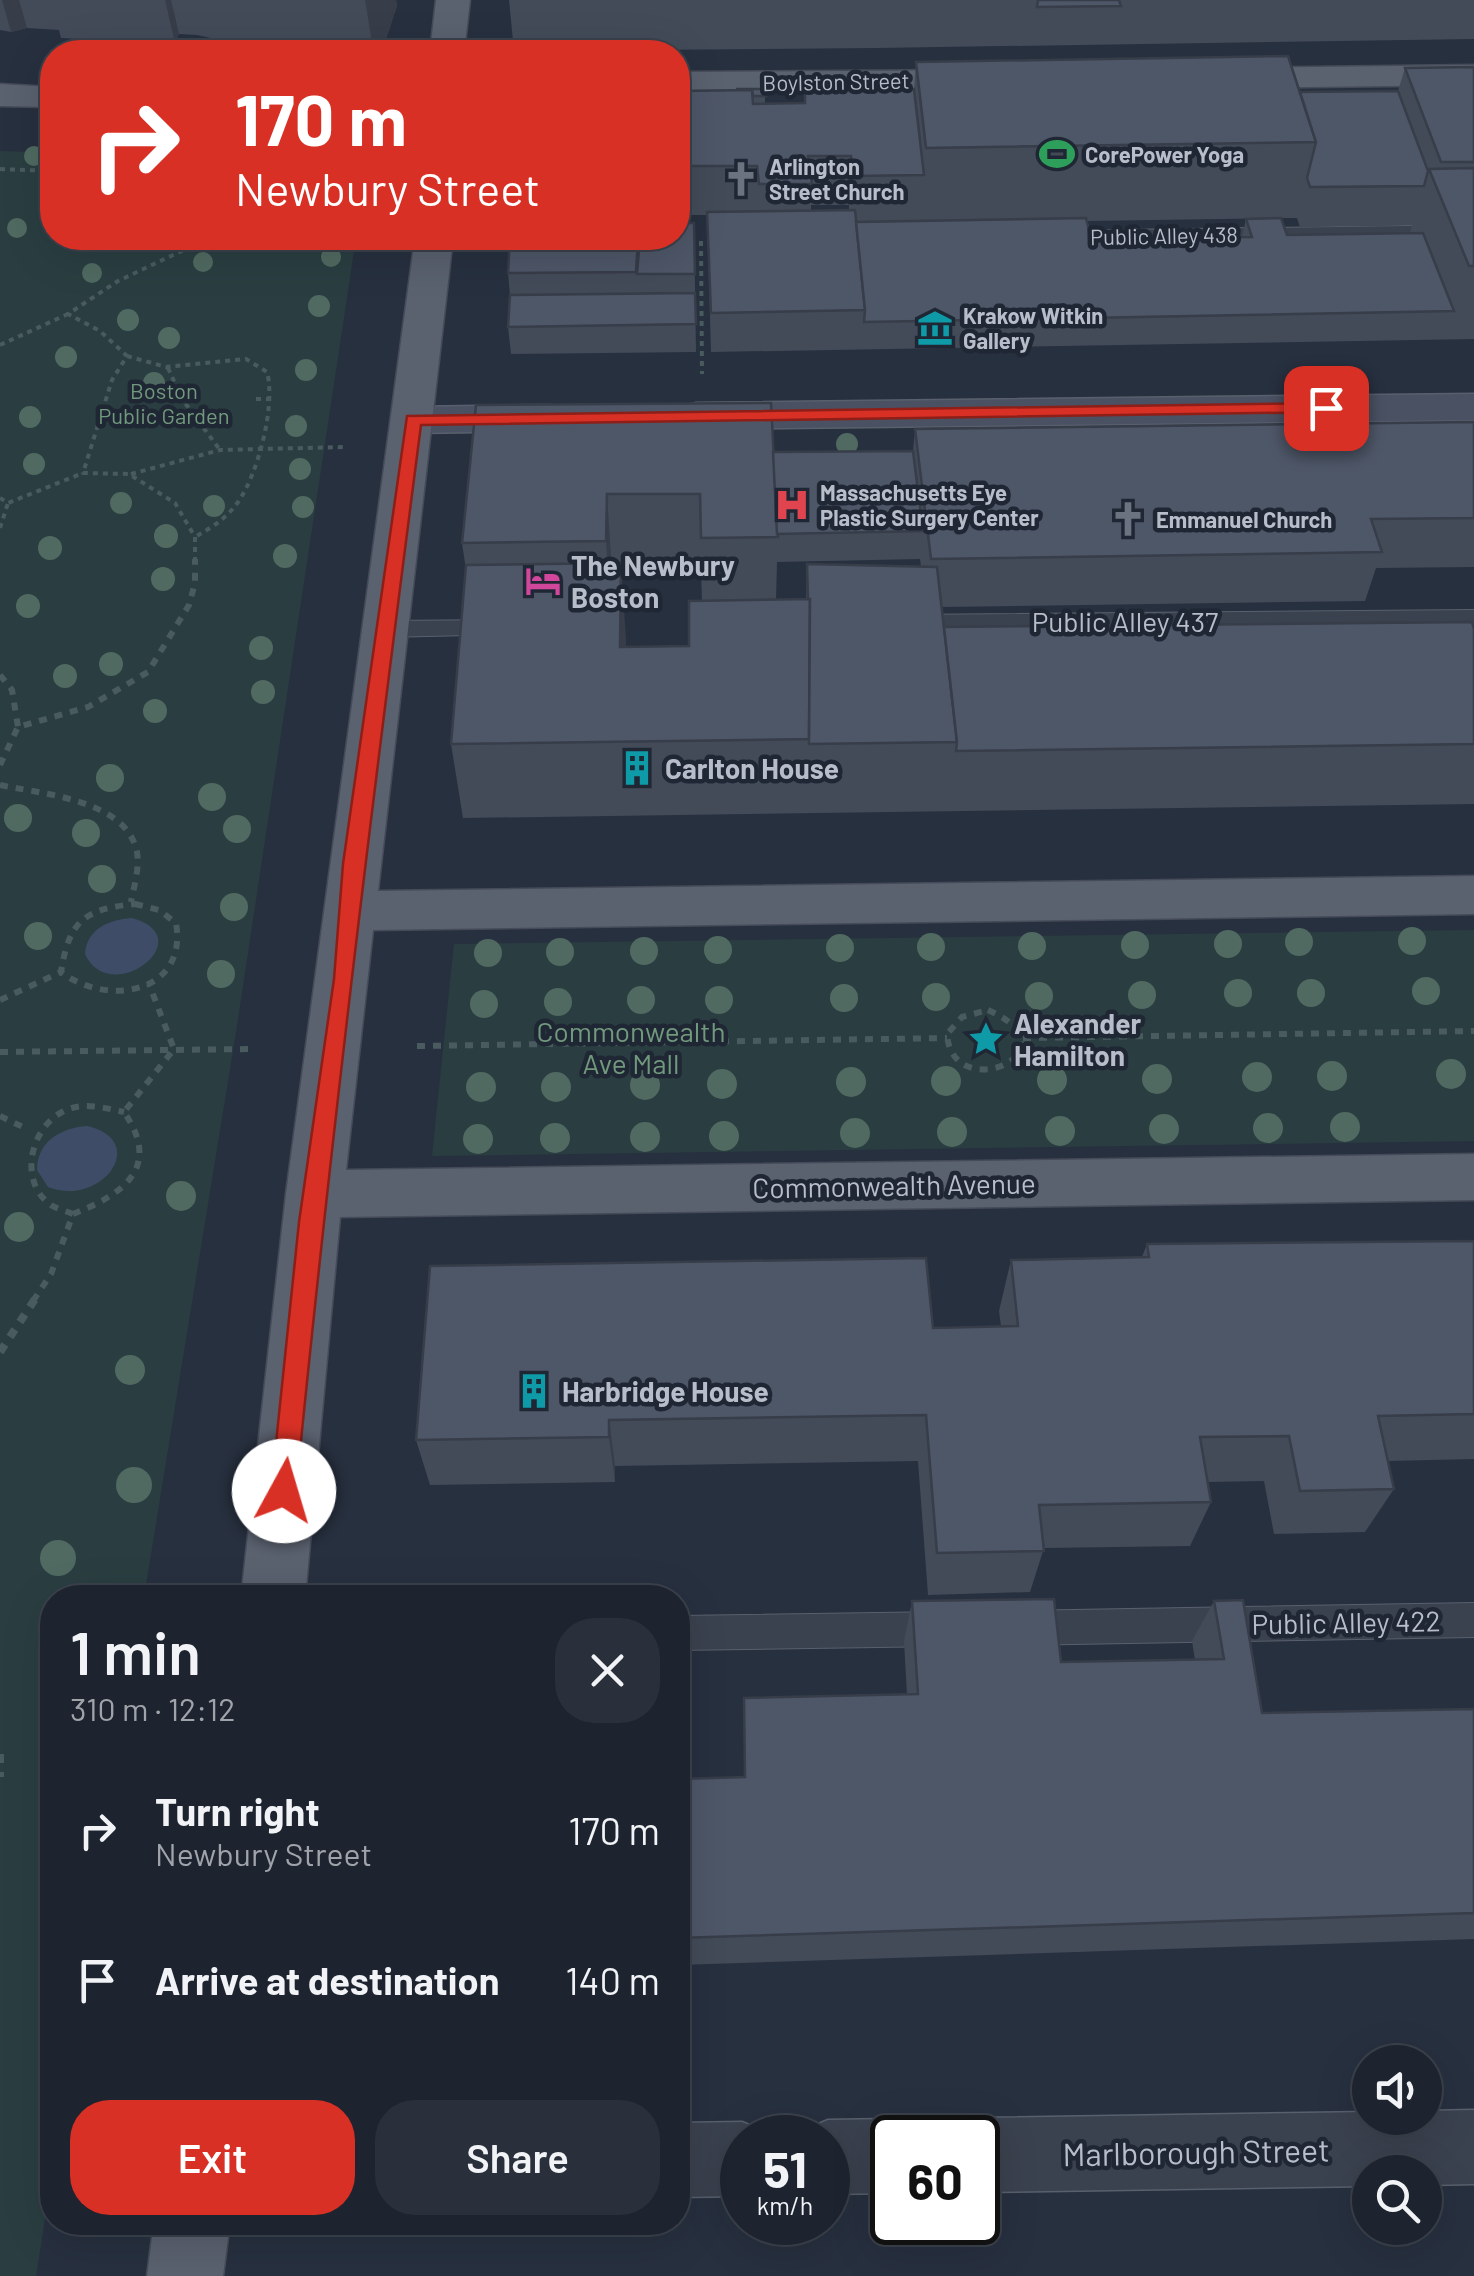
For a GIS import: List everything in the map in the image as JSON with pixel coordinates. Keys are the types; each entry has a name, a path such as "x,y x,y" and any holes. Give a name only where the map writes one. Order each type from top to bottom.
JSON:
{"main road":[{"path":"448,40 453,0"},
{"path":"0,74 40,75"},
{"path":"1179,78 1474,76"},
{"name":"Boylston Street","path":"690,82 1021,79"},
{"path":"0,95 40,97"},
{"path":"273,1585 314,1194 433,250"},
{"path":"660,416 1474,407"},
{"path":"413,420 583,418"},
{"path":"351,911 1474,895"},
{"name":"Commonwealth Avenue","path":"314,1194 1474,1177"},
{"path":"185,2276 190,2235"}],"street":[{"name":"Marlborough Street","path":"1000,2155 1474,2146"},
{"path":"690,2160 720,2159"}],"lane":[{"name":"Public Alley 438","path":"1038,237 1474,231"},
{"name":"Public Alley 437","path":"876,623 1474,618"},
{"path":"386,630 508,628"},
{"name":"Public Alley 422","path":"690,1633 1474,1620"}],"path":[{"path":"0,169 40,171"},
{"path":"701,241 702,375"},
{"path":"0,345 68,314 108,286 184,250"},
{"path":"68,314 100,331 126,356 168,368 222,358 246,360 268,372 270,399 238,508 196,537"},
{"path":"83,474 112,380 126,356"},
{"path":"168,368 182,399 220,450"},
{"path":"256,399 270,399"},
{"path":"8,503 83,474 130,474 220,450 345,447"},
{"path":"18,727 88,707 148,672 190,605 195,583 196,537 174,504 130,474"},
{"path":"0,498 8,503"},
{"path":"0,528 8,503"},
{"path":"0,675 12,690 18,727 0,766"},
{"path":"0,785 79,802 122,824 137,851 131,902"},
{"path":"131,902 159,906 178,928 175,957 149,984 116,992 92,990 61,972 62,954 72,930 93,912 131,902"},
{"path":"0,1000 61,972"},
{"path":"124,1112 166,1065 174,1049 149,984"},
{"path":"988,1010 1011,1019 1023,1038 1019,1056 989,1070 976,1069 955,1058 947,1038 954,1020 964,1013 988,1010"},
{"path":"1023,1038 1474,1032"},
{"path":"417,1046 947,1038"},
{"path":"0,1052 252,1049"},
{"path":"19,1136 36,1119 84,1106 124,1112 140,1138 134,1177 118,1194 72,1214 50,1212 34,1205"},
{"path":"0,1116 25,1128"},
{"path":"0,1352 51,1274 72,1214"},
{"path":"0,1754 0,1778"}],"green space":[{"name":"Boston Public Garden","path":"0,151 40,153 40,250 354,250 236,1032 146,1585 40,1585 42,2235 36,2276 0,2276"},
{"name":"Commonwealth Ave Mall","path":"1474,930 1474,1141 432,1156 454,944"}],"water":[{"path":"132,918 151,928 158,940 155,953 130,972 113,974 97,969 85,954 90,938 108,923"},
{"path":"87,1126 106,1134 115,1145 117,1157 111,1170 101,1181 85,1188 68,1191 48,1187 37,1170 46,1144 59,1133"}],"building":[{"path":"1038,0 1119,0 1121,6 1037,7"},
{"path":"1288,56 1316,142 926,148 916,62"},
{"path":"1474,67 1474,162 1441,162 1405,68"},
{"path":"736,89 765,89 766,96 753,96 752,90"},
{"path":"914,89 924,175 854,176 851,156 808,156 812,184 759,184 757,166 690,166 690,91 752,90 753,104 805,103 805,91"},
{"path":"1398,91 1428,171 1424,186 1310,187 1307,178 1316,142 1300,92"},
{"path":"1474,168 1474,266 1469,266 1429,169"},
{"path":"855,210 865,310 711,313 707,212"},
{"path":"1086,218 1091,239 1252,237 1246,219 1281,218 1287,235 1423,233 1454,311 864,322 856,222"},
{"path":"690,223 694,223 695,274 637,274 639,250 690,250"},
{"path":"509,250 637,250 636,272 508,273"},
{"path":"695,293 696,324 508,327 510,295"},
{"path":"771,403 778,537 701,538 700,494 607,494 606,541 462,543 476,405"},
{"path":"1474,422 1474,518 1371,519 1382,552 931,559 915,429"},
{"path":"913,451 923,531 777,534 773,452"},
{"path":"621,563 620,647 689,646 689,601 810,599 809,739 451,744 466,565"},
{"path":"807,564 937,567 957,742 809,744"},
{"path":"1472,622 1474,744 956,751 944,627"},
{"path":"1474,1241 1474,1414 1378,1416 1394,1489 1300,1491 1289,1436 1200,1437 1211,1502 1039,1505 1044,1551 937,1553 926,1415 609,1420 609,1437 416,1440 430,1266 926,1258 933,1328 1018,1326 1011,1260 1149,1257 1147,1244"},
{"path":"1054,1599 1061,1662 1224,1659 1214,1601 1243,1600 1262,1713 1474,1709 1474,1913 690,1938 690,1779 745,1777 744,1698 918,1694 912,1601"}],"place":[{"name":"CorePower Yoga","path":"1057,154"},
{"name":"Arlington Street Church","path":"741,179"},
{"name":"Krakow Witkin Gallery","path":"935,328"},
{"name":"Massachusetts Eye Plastic Surgery Center","path":"792,505"},
{"name":"Emmanuel Church","path":"1128,519"},
{"name":"The Newbury Boston","path":"543,581"},
{"name":"Carlton House","path":"637,768"},
{"name":"Alexander Hamilton","path":"986,1039"},
{"name":"Harbridge House","path":"534,1391"}],"route":[{"path":"284,1491 311,1222 344,979 354,864 413,420 1326,408"}]}
